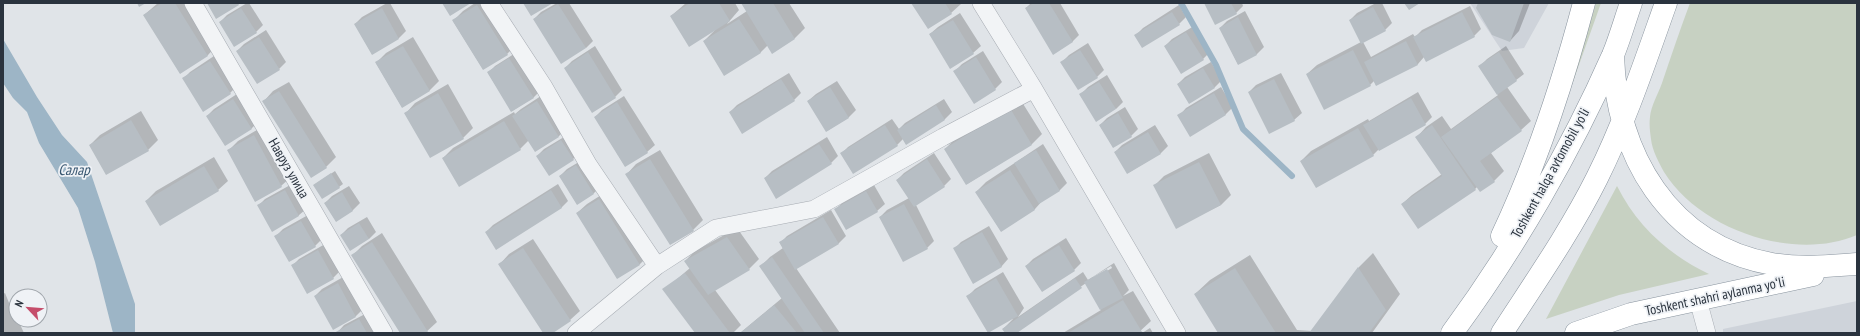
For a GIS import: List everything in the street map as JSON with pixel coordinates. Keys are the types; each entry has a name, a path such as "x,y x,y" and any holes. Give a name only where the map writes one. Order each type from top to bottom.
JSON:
{"highway":[{"path":"1465,315 1522,193 1554,101 1584,3"},
{"name":"Toshkent halqa avtomobil yo'li","path":"1452,333 1528,217 1572,137 1614,54 1631,3"},
{"path":"1502,333 1556,250 1597,178 1622,123 1666,3"},
{"name":"Toshkent shahri aylanma yoʻli","path":"1614,54 1616,89 1622,123 1634,155 1651,187 1673,212 1707,239 1745,257 1774,264 1804,267 1857,265"},
{"name":"Toshkent shahri aylanma yoʻli","path":"1576,333 1631,314 1857,265"}],"street":[{"name":"Навруз улица","path":"194,3 384,333"},
{"path":"489,3 544,87 588,164 656,266"},
{"path":"981,3 1034,89 1177,333"},
{"path":"576,333 656,266 716,228 814,209 943,137 1034,89"},
{"path":"1698,300 1707,333"}],"shaded area":[{"path":"1470,3 1549,3 1524,48 1502,51"},
{"path":"1857,301 1857,333 1723,333 1723,329"}],"green space":[{"path":"1596,3 1601,3 1569,93"},
{"path":"1690,3 1857,3 1857,235 1832,242 1805,245 1778,242 1750,235 1724,225 1700,210 1680,192 1664,172 1653,148 1650,125 1651,113"},
{"path":"1617,186 1634,214 1656,238 1681,258 1709,274 1619,295 1546,319"}],"water":[{"name":"Салар","path":"3,39 37,97 62,135 87,162 135,304 135,333 113,333 95,262 78,208 39,143 27,112 13,98 3,83"}],"building":[{"path":"137,3 146,3 139,7"},
{"path":"162,3 175,3 208,56 180,74 143,15"},
{"path":"207,3 238,3 239,5 216,19"},
{"path":"442,3 471,3 450,16"},
{"path":"523,3 553,3 531,16"},
{"path":"690,3 719,3 730,21 689,47 670,16"},
{"path":"741,3 773,3 795,39 772,54"},
{"path":"911,3 945,3 952,14 928,29"},
{"path":"1034,3 1049,3 1073,42 1053,55 1025,8"},
{"path":"1204,3 1231,3 1237,14 1215,25"},
{"path":"1404,3 1420,3 1409,10"},
{"path":"1478,3 1524,3 1510,42 1492,35 1476,8"},
{"path":"558,4 586,48 561,64 533,19"},
{"path":"477,5 508,55 483,70 452,20"},
{"path":"1373,7 1386,31 1361,44 1349,20"},
{"path":"241,8 257,33 234,47 219,22"},
{"path":"382,8 399,39 372,55 354,24"},
{"path":"1172,12 1180,25 1142,48 1134,35"},
{"path":"1462,12 1475,37 1426,62 1413,37"},
{"path":"1238,17 1257,55 1238,65 1219,28"},
{"path":"739,19 761,53 724,76 703,41"},
{"path":"953,20 974,54 950,69 929,34"},
{"path":"1186,32 1204,60 1181,74 1164,46"},
{"path":"259,37 280,70 257,84 236,51"},
{"path":"1406,41 1418,65 1376,86 1364,62"},
{"path":"403,46 430,91 402,108 375,62"},
{"path":"1080,50 1098,78 1078,90 1060,62"},
{"path":"1353,50 1371,86 1324,110 1306,74"},
{"path":"588,52 616,98 592,113 564,68"},
{"path":"1499,52 1517,81 1497,95 1478,66"},
{"path":"976,57 996,90 974,104 953,71"},
{"path":"509,58 534,98 511,112 487,72"},
{"path":"210,61 231,94 203,112 182,78"},
{"path":"1203,68 1215,88 1189,104 1177,84"},
{"path":"781,79 795,101 742,134 729,112"},
{"path":"1274,79 1295,121 1269,134 1248,92"},
{"path":"1099,82 1116,109 1096,122 1079,94"},
{"path":"830,87 849,118 826,132 807,101"},
{"path":"279,91 327,168 311,178 262,101"},
{"path":"438,93 464,139 430,158 404,113"},
{"path":"1214,93 1226,115 1190,137 1177,115"},
{"path":"1497,97 1522,131 1480,161 1495,182 1480,192 1441,137"},
{"path":"1411,98 1426,125 1379,151 1363,125"},
{"path":"233,99 252,129 225,146 206,116"},
{"path":"537,101 559,137 535,152 512,116"},
{"path":"617,102 648,153 625,167 594,117"},
{"path":"936,105 945,120 906,145 897,130"},
{"path":"1010,108 1032,145 966,185 944,149"},
{"path":"1118,113 1132,137 1113,148 1099,125"},
{"path":"131,120 149,151 106,175 89,145"},
{"path":"504,121 521,150 459,187 442,158"},
{"path":"885,125 898,146 853,174 840,153"},
{"path":"1432,125 1476,190 1418,229 1401,204 1442,176 1415,137"},
{"path":"1358,128 1374,156 1316,188 1300,161"},
{"path":"1148,132 1161,154 1127,174 1114,152"},
{"path":"254,135 282,187 255,202 227,150"},
{"path":"561,140 574,160 549,176 536,156"},
{"path":"819,144 832,164 776,199 764,178"},
{"path":"1036,150 1060,191 1039,204 1014,163"},
{"path":"650,159 694,231 670,245 625,174"},
{"path":"927,159 945,187 914,207 896,180"},
{"path":"1199,162 1221,205 1176,229 1153,185"},
{"path":"576,165 594,194 577,205 559,176"},
{"path":"204,166 219,191 160,226 145,201"},
{"path":"1010,170 1035,210 1001,232 975,192"},
{"path":"331,173 340,188 322,199 313,185"},
{"path":"285,190 299,216 272,232 257,205"},
{"path":"551,190 562,208 496,250 485,232"},
{"path":"866,191 878,212 846,230 834,209"},
{"path":"342,192 353,211 336,222 324,203"},
{"path":"599,199 640,265 617,279 576,213"},
{"path":"904,204 928,249 903,262 879,217"},
{"path":"823,217 839,244 795,270 779,242"},
{"path":"301,221 316,247 289,262 274,236"},
{"path":"359,223 369,239 350,251 340,235"},
{"path":"982,232 1002,267 973,284 953,248"},
{"path":"727,237 750,270 708,295 684,261"},
{"path":"372,242 428,332 427,333 400,333 351,255"},
{"path":"1059,245 1075,271 1042,292 1025,266"},
{"path":"523,248 571,321 553,333 543,333 498,264"},
{"path":"318,250 334,279 307,294 291,265"},
{"path":"772,257 824,333 805,333 759,266"},
{"path":"1358,267 1386,310 1369,333 1309,333"},
{"path":"1235,268 1276,333 1218,333 1194,294"},
{"path":"1107,269 1123,298 1100,310 1084,282"},
{"path":"685,273 730,333 695,333 662,289"},
{"path":"996,278 1018,316 988,333 966,296"},
{"path":"1075,278 1082,288 1017,333 1005,333 1002,329"},
{"path":"338,283 356,317 333,330 314,296"},
{"path":"1123,300 1142,332 1068,333"},
{"path":"774,305 797,333 740,333"},
{"path":"359,319 367,333 334,333"}],"waterway":[{"path":"1181,3 1216,65 1243,129 1292,176"}]}
